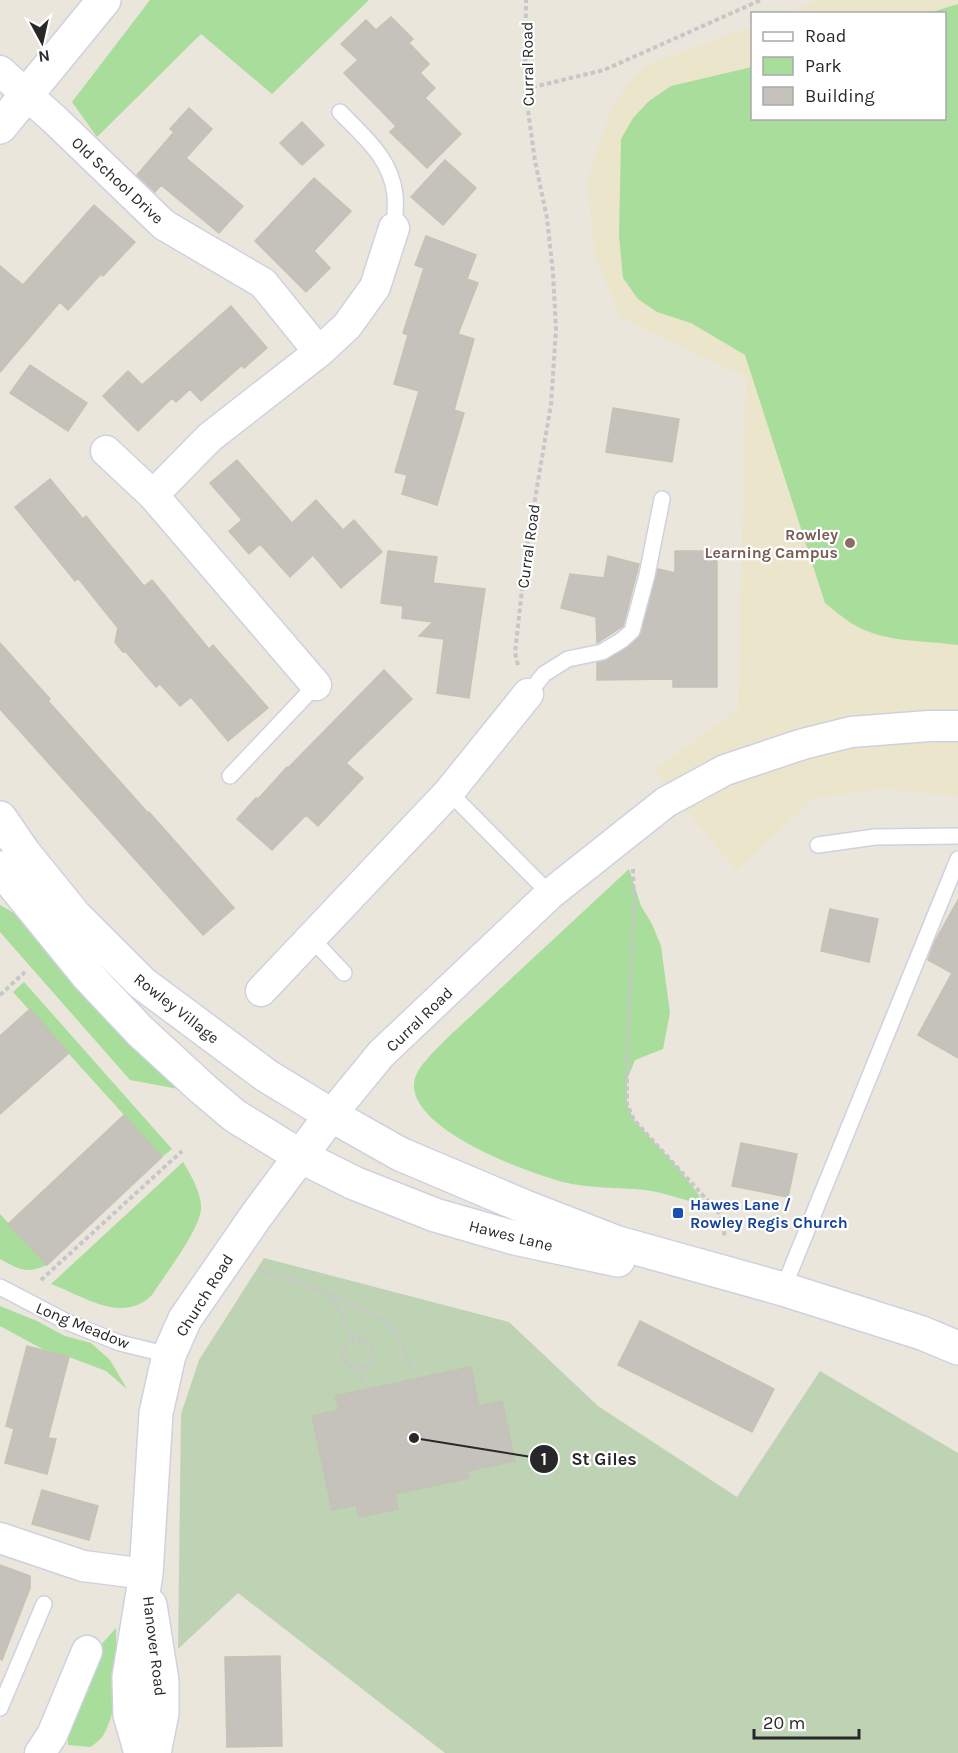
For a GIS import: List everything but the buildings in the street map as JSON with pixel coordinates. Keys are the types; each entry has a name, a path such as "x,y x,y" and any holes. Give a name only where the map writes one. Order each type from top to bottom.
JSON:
{"main road":[{"path":"0,127 104,0"},
{"name":"Rowley Village","path":"0,818 24,853 75,916 142,984 267,1076 331,1115"},
{"path":"0,868 88,977 140,1031 202,1089 235,1116 300,1156"},
{"name":"Church Road","path":"151,1503 156,1413 168,1355 185,1319 256,1215 331,1115"},
{"name":"Hawes Lane","path":"331,1115 400,1154 618,1243 783,1289 922,1332 958,1348"},
{"name":"Hawes Lane","path":"300,1156 354,1183 435,1215 515,1238 634,1263 733,1275"},
{"name":"Hanover Road","path":"141,1753 130,1715 129,1677 146,1574 151,1503"},
{"name":"Hanover Road","path":"146,1574 162,1681 162,1713 154,1753"}],"street":[{"name":"Old School Drive","path":"0,71 164,225 263,283 319,352"},
{"path":"153,495 210,437 319,352 347,326 375,287 394,228"},
{"path":"106,451 153,495 316,685"},
{"path":"261,991 450,792 528,694"},
{"name":"Curral Road","path":"331,1115 381,1054 550,894 666,802 725,770 803,744 851,732 958,726"},
{"path":"0,1538 83,1566 146,1574"},
{"path":"40,1753 52,1736 87,1651"}],"lane":[{"path":"340,112 379,152 391,174 395,196 394,228"},
{"path":"528,694 544,674 568,659 602,652 632,631 647,575 662,499"},
{"path":"230,776 316,685"},
{"path":"450,792 550,894"},
{"path":"819,845 875,837 958,836"},
{"path":"783,1289 958,859"},
{"path":"311,938 345,973"},
{"name":"Long Meadow","path":"0,1287 67,1322 120,1343 168,1355"},
{"path":"0,1708 44,1604"}],"path":[{"name":"Curral Road","path":"526,0 525,89 535,160 547,218 556,330 551,404 526,553 515,653 528,694"},
{"path":"525,89 604,70 760,0"},
{"path":"627,862 633,870 634,904 627,1104 634,1120 720,1214 733,1275"},
{"path":"0,995 25,972"},
{"path":"41,1281 182,1150"},
{"path":"254,1268 330,1294 379,1318 399,1337 412,1372"},
{"path":"330,1294 354,1339"},
{"path":"354,1339 368,1342 373,1350 374,1356 369,1365 360,1370 350,1367 343,1359 346,1344 354,1339"},
{"path":"360,1370 363,1382"}],"shaded area":[{"name":"Rowley Learning Campus","path":"818,0 958,0 958,796 882,789 814,798 736,871 654,770 738,709 746,377 621,318 595,257 587,182 612,107 628,84 648,65 751,26 751,120 946,120 946,12 788,12"}],"green space":[{"path":"150,0 369,0 272,94 201,34 97,137 72,102"},
{"name":"Rowley Learning Campus","path":"958,4 958,645 903,640 876,634 851,623 825,603 745,355 691,323 657,312 638,299 623,278 619,236 621,139 633,118 649,101 671,86 751,67 751,120 946,120 946,12 932,12"},
{"path":"629,869 641,906 661,946 670,1013 663,1049 635,1060 627,1080 627,1104 634,1120 680,1170 707,1206 645,1190 594,1187 563,1182 523,1169 471,1145 446,1130 427,1114 416,1096 415,1078 431,1054"},
{"path":"0,905 28,921 195,1092 130,1080 0,932"},
{"path":"24,982 172,1149 162,1157 13,992"},
{"path":"183,1162 198,1192 201,1210 194,1230 152,1295 140,1304 115,1308 51,1284"},
{"path":"0,1214 47,1265 23,1270 0,1259"},
{"path":"264,1258 509,1322 598,1406 737,1497 820,1371 958,1453 958,1753 445,1753 238,1593 178,1649 181,1414 199,1360"},
{"path":"0,1306 37,1321 65,1336 91,1343 110,1360 127,1389 106,1371 48,1352 0,1326"},
{"path":"116,1628 115,1696 109,1722 103,1736 91,1747 68,1745 68,1729 100,1646"}],"place":[{"name":"Rowley Learning Campus","path":"850,543"},
{"name":"Hawes Lane / Rowley Regis Church","path":"678,1213"},
{"name":"St Giles","path":"414,1438"}]}
